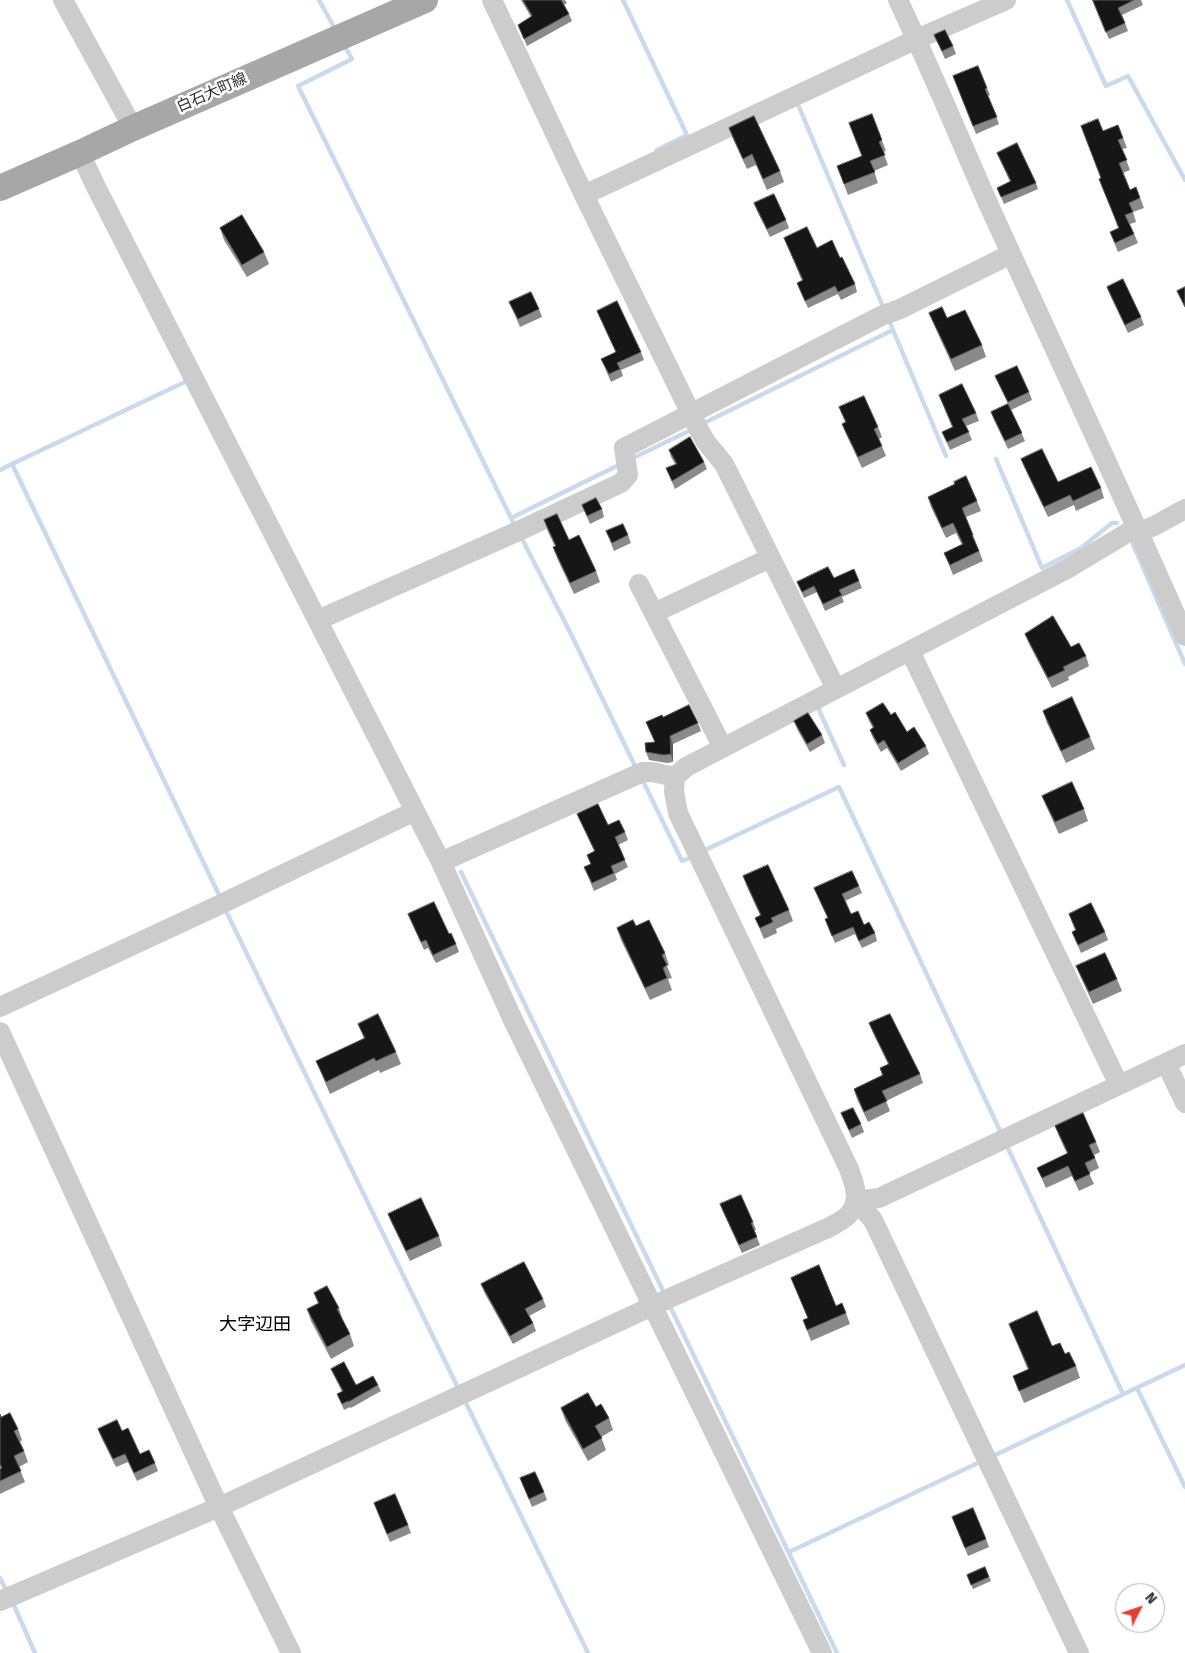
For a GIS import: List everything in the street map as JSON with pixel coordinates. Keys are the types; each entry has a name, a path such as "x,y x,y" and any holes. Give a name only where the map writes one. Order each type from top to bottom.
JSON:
{"main road":[{"name":"白石大町線","path":"0,188 425,0"}],"street":[{"path":"63,0 133,128"},
{"path":"492,0 589,193 696,422 706,442 724,464 764,561 826,695"},
{"path":"898,0 917,39 969,161 1185,636"},
{"path":"589,193 917,39 1006,0"},
{"path":"80,153 99,194 441,862 513,1020 663,1302 822,1653"},
{"path":"318,620 518,532 621,483 628,475 624,448 696,422 881,316 900,309 1011,254"},
{"path":"0,1601 219,1507 830,1227 850,1213 856,1201 856,1189 849,1169 678,813 674,791 675,777 686,767 1067,569 1127,533 1139,532 1154,526 1185,509"},
{"path":"654,613 764,561"},
{"path":"639,584 723,748"},
{"path":"910,651 1118,1085"},
{"path":"441,862 638,774 652,772 675,777"},
{"path":"0,1007 223,904 415,811"},
{"path":"0,1032 219,1507 291,1653"},
{"path":"856,1201 879,1198 1185,1054"},
{"path":"1166,1063 1185,1103"},
{"path":"856,1201 873,1220 1079,1653"}],"building":[{"path":"523,0 561,0 569,14 524,39 518,25 532,16"},
{"path":"1093,0 1134,0 1118,8 1125,23 1106,32"},
{"path":"945,30 953,46 942,51 934,35"},
{"path":"978,66 997,117 973,126 953,76"},
{"path":"872,114 882,140 879,142 885,155 870,161 875,172 844,184 837,166 862,156 849,123"},
{"path":"754,116 780,171 763,179 752,154 743,159 729,128"},
{"path":"1098,119 1103,131 1118,125 1123,138 1118,140 1127,160 1119,163 1130,190 1136,187 1140,198 1129,203 1133,212 1125,215 1134,234 1115,243 1110,232 1119,228 1099,179 1101,178 1081,126"},
{"path":"1017,143 1036,183 1001,197 997,188 1011,181 997,153"},
{"path":"774,194 786,220 767,229 754,203"},
{"path":"242,215 264,252 242,265 220,228"},
{"path":"807,227 817,248 832,240 855,284 838,292 835,286 805,301 797,283 803,280 784,238"},
{"path":"1123,279 1141,317 1125,325 1107,287"},
{"path":"1185,287 1185,307 1177,291"},
{"path":"531,292 539,309 518,319 509,302"},
{"path":"617,301 641,352 617,363 620,369 609,374 601,359 616,352 597,311"},
{"path":"942,307 947,318 965,310 982,345 951,359 929,313"},
{"path":"1017,366 1029,392 1008,402 995,376"},
{"path":"962,384 976,413 962,419 969,432 947,442 942,432 953,427 939,395"},
{"path":"864,396 878,427 874,429 882,446 858,457 842,424 846,422 839,407"},
{"path":"1008,404 1022,433 1005,441 991,412"},
{"path":"690,437 704,462 672,481 666,468 677,464 669,450"},
{"path":"1042,449 1058,482 1091,467 1101,488 1073,501 1070,495 1044,507 1021,459"},
{"path":"966,476 977,501 962,508 979,551 950,565 944,553 963,544 953,523 942,528 928,497 955,484 954,482"},
{"path":"596,498 602,509 587,516 582,505"},
{"path":"557,514 569,540 579,535 596,571 570,583 553,547 556,546 544,520"},
{"path":"623,524 628,535 612,543 606,531"},
{"path":"828,567 834,578 854,569 859,581 839,590 842,595 823,604 814,586 802,592 797,582"},
{"path":"1053,616 1071,647 1079,643 1086,656 1063,667 1065,670 1048,678 1025,634"},
{"path":"1072,697 1090,737 1061,751 1043,711"},
{"path":"883,703 891,715 895,712 907,732 914,727 926,746 898,763 884,740 878,744 870,730 874,727 866,713"},
{"path":"689,705 698,723 670,736 671,754 664,755 646,752 645,743 655,742 646,722 662,715 663,717"},
{"path":"808,713 822,735 807,744 794,721"},
{"path":"1072,782 1084,809 1055,822 1042,796"},
{"path":"598,804 608,825 619,820 625,832 615,837 625,860 611,866 614,873 592,883 584,867 591,864 587,855 595,851 577,814"},
{"path":"768,865 789,910 771,918 773,922 760,928 755,918 761,915 743,876"},
{"path":"852,871 859,886 842,894 851,914 858,911 864,925 869,922 875,933 859,941 853,927 832,936 825,919 828,918 814,888"},
{"path":"434,902 449,934 451,933 456,944 433,955 426,940 421,942 408,914"},
{"path":"1091,903 1105,932 1078,945 1072,932 1076,930 1069,914"},
{"path":"633,920 636,926 649,920 665,953 662,955 667,965 663,968 667,978 645,988 617,928"},
{"path":"1105,953 1117,979 1089,992 1076,966"},
{"path":"378,1014 396,1052 376,1061 374,1058 326,1082 316,1061 365,1038 358,1024"},
{"path":"890,1014 920,1074 882,1091 887,1101 864,1112 854,1089 883,1075 880,1068 889,1064 869,1023"},
{"path":"853,1108 861,1124 849,1130 841,1113"},
{"path":"1083,1113 1096,1142 1089,1145 1095,1158 1085,1163 1090,1174 1075,1181 1068,1166 1042,1178 1037,1168 1068,1153 1055,1126"},
{"path":"741,1195 753,1222 751,1223 757,1237 739,1245 720,1204"},
{"path":"421,1198 439,1236 406,1251 388,1214"},
{"path":"524,1262 543,1299 525,1309 533,1323 510,1336 481,1284"},
{"path":"819,1265 836,1306 842,1303 846,1313 807,1330 803,1320 808,1318 791,1278"},
{"path":"327,1286 350,1334 327,1347 307,1309 319,1303 314,1293"},
{"path":"1037,1311 1052,1346 1060,1343 1065,1354 1069,1352 1076,1366 1019,1391 1013,1376 1029,1369 1009,1324"},
{"path":"344,1362 356,1385 373,1376 378,1385 342,1404 337,1394 343,1391 331,1369"},
{"path":"588,1393 596,1407 601,1404 609,1418 595,1426 602,1438 583,1449 561,1408"},
{"path":"10,1413 18,1429 14,1431 24,1451 14,1456 21,1471 0,1481 0,1469 2,1468 0,1464 0,1414 1,1417"},
{"path":"117,1420 122,1431 128,1428 140,1454 149,1450 155,1463 134,1473 125,1454 113,1459 98,1429"},
{"path":"535,1472 544,1492 529,1499 520,1478"},
{"path":"395,1494 408,1525 387,1534 374,1503"},
{"path":"973,1508 986,1539 965,1548 952,1517"},
{"path":"985,1567 989,1577 971,1585 967,1575"}],"waterway":[{"path":"319,0 335,29"},
{"path":"623,0 687,135 657,150"},
{"path":"1067,0 1106,86 1128,76 1185,180"},
{"path":"344,45 352,59 298,86 515,526"},
{"path":"799,107 884,309"},
{"path":"702,424 893,330 888,318"},
{"path":"893,330 946,456"},
{"path":"12,464 187,381"},
{"path":"631,459 693,429"},
{"path":"996,459 1042,568 1081,548 1112,523 1117,523"},
{"path":"0,470 12,464 221,899"},
{"path":"511,518 621,464"},
{"path":"520,535 569,630 637,770"},
{"path":"1133,544 1185,664"},
{"path":"820,705 819,710 844,765"},
{"path":"642,779 682,861 694,856"},
{"path":"703,851 839,787 1002,1135"},
{"path":"461,872 665,1295"},
{"path":"225,909 459,1390"},
{"path":"1006,1144 1123,1394"},
{"path":"669,1304 837,1653"},
{"path":"991,1457 1185,1365"},
{"path":"1137,1388 1185,1487"},
{"path":"464,1399 588,1653"},
{"path":"789,1552 982,1461"},
{"path":"0,1578 7,1592"},
{"path":"12,1601 35,1653"}],"district":[{"name":"大字辺田","path":"255,1325"}]}
